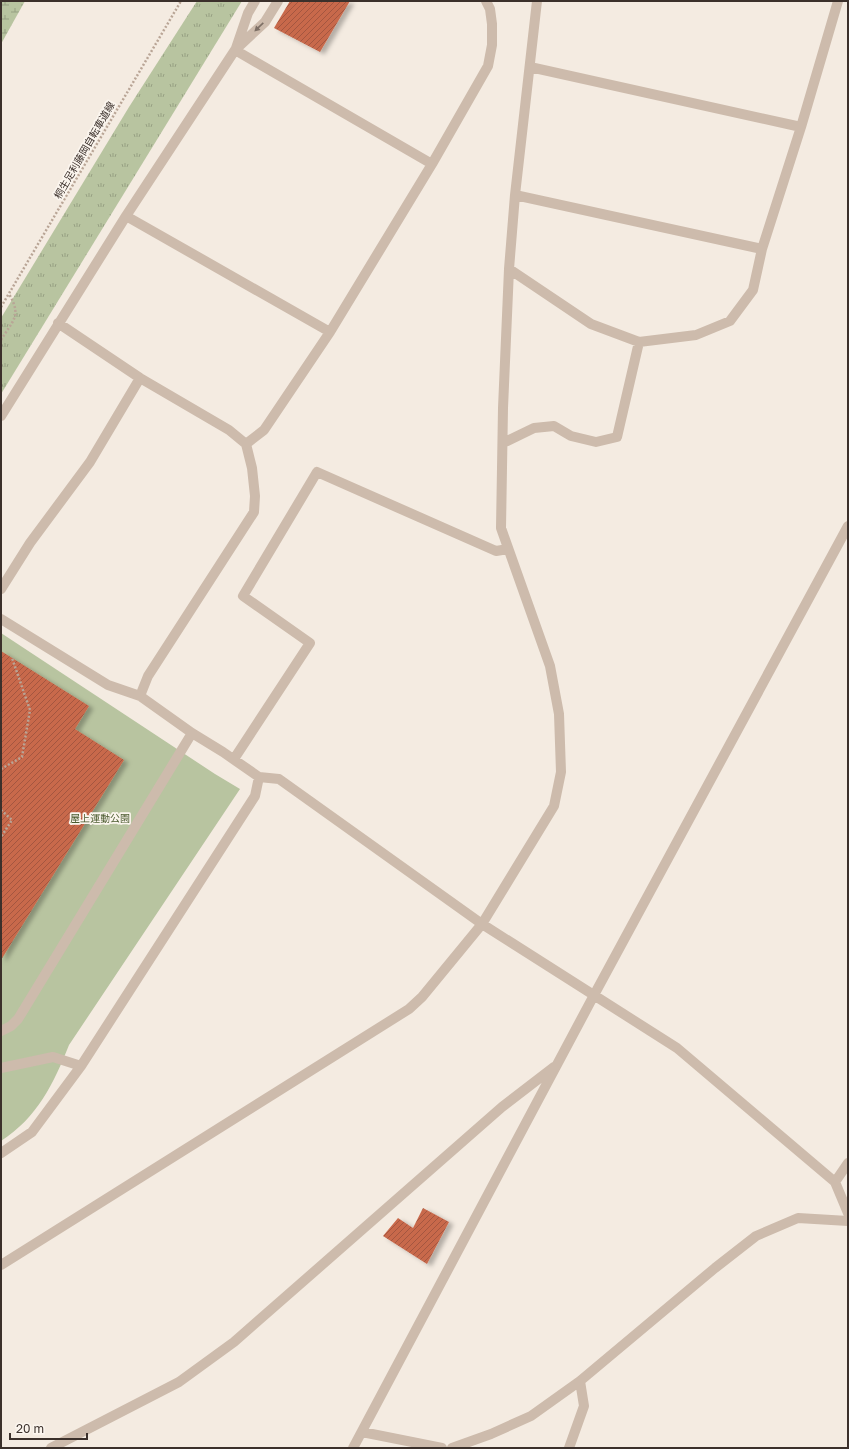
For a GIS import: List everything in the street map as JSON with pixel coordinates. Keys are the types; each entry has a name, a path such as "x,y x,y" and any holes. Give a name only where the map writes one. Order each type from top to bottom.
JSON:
{"street":[{"path":"235,50 248,13 255,1"},
{"path":"1,416 126,216 235,50 265,22 278,1"},
{"path":"246,444 264,430 330,332 432,164 488,66 492,45 492,24 490,9 486,1"},
{"path":"1,1265 409,1009 422,997 482,924 554,806 561,772 559,714 550,666 501,528 509,269 515,196 537,1"},
{"path":"509,269 591,324 639,342 696,335 730,321 753,290 762,249 801,127 838,1"},
{"path":"235,50 432,164"},
{"path":"530,67 801,127"},
{"path":"515,196 762,249"},
{"path":"126,216 330,332"},
{"path":"58,323 140,378 229,430 246,444 252,468 255,489 254,512 148,676 140,696"},
{"path":"503,443 534,428 554,426 571,436 596,442 617,437 639,342"},
{"path":"1,588 30,543 90,462 140,378"},
{"path":"234,759 310,643 243,596 317,472 496,551 508,549"},
{"path":"353,1448 593,997 848,526"},
{"path":"1,619 108,685 140,696 192,733 234,759 259,777 278,780 482,924 593,997 677,1048 835,1182 848,1213"},
{"path":"1,1031 11,1026 18,1019 192,733"},
{"path":"1,1153 32,1132 81,1066 255,796 259,777"},
{"path":"1,1068 53,1056 81,1066"},
{"path":"51,1448 179,1382 234,1342 502,1107 557,1066"},
{"path":"835,1182 848,1163"},
{"path":"452,1448 491,1434 531,1416 580,1381 756,1236 798,1218 848,1221"},
{"path":"569,1448 584,1406 580,1381"},
{"path":"362,1432 442,1448"}],"path":[{"name":"桐生足利藤岡自転車道線","path":"1,307 181,1"},
{"path":"1,340 16,314 16,305 9,293"},
{"path":"1,769 22,757 30,710 12,658"},
{"path":"1,810 12,820 1,837"}],"green space":[{"path":"1,1 25,1 1,44"},
{"path":"197,1 242,1 1,394 1,318 129,107"},
{"name":"屋上運動公園","path":"1,633 240,789 69,1045 57,1073 43,1099 25,1122 1,1141"}],"building":[{"path":"290,1 350,1 320,52 274,28"},
{"path":"1,651 89,706 75,729 124,760 1,960"},
{"path":"423,1208 449,1222 427,1264 383,1236 398,1218 413,1228"}]}
